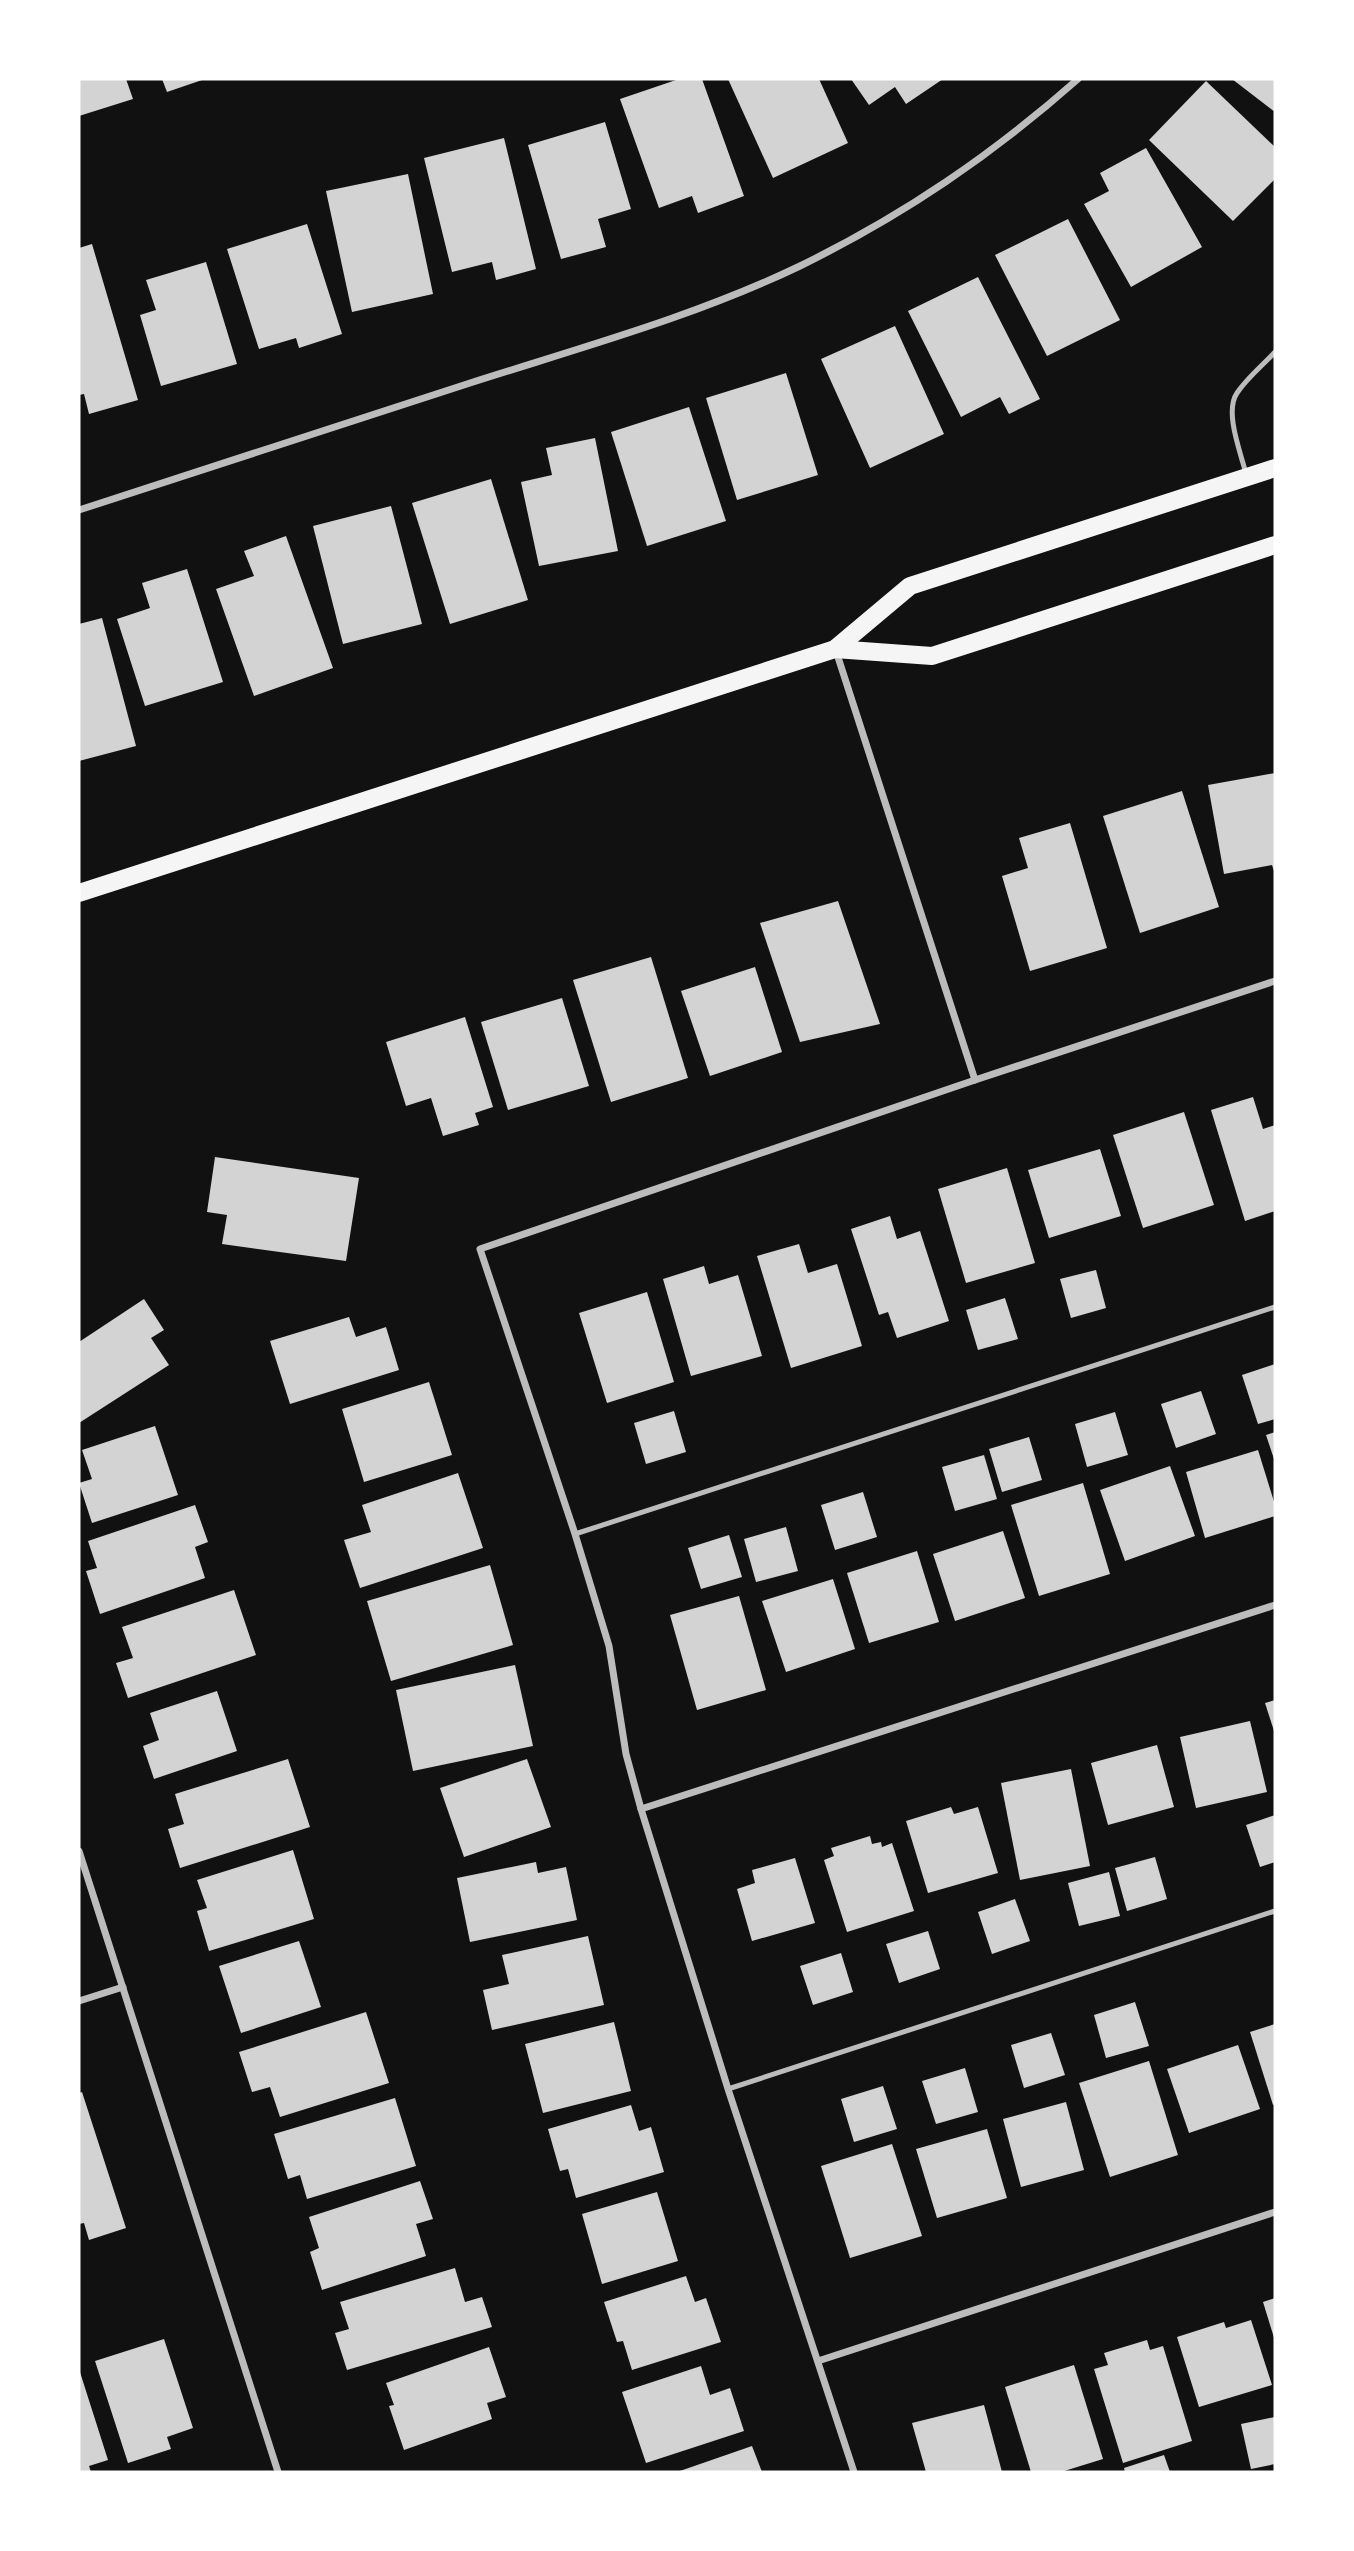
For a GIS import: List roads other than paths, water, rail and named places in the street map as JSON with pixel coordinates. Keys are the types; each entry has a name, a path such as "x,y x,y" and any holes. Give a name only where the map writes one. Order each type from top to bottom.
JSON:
{"main road":[{"path":"835,649 910,586 1275,467"},
{"path":"79,893 835,649 932,656 1275,545"}],"street":[{"path":"79,510 648,325 787,271 862,234 973,165 1026,125 1078,79"},
{"path":"835,649 975,1080"},
{"path":"854,2472 640,1810 625,1754 609,1646 575,1534 480,1249 1275,981"},
{"path":"640,1810 1275,1605"},
{"path":"79,1851 278,2472"},
{"path":"79,2001 122,1987"},
{"path":"818,2361 1275,2211"}],"lane":[{"path":"1247,477 1231,407 1235,394 1275,352"},
{"path":"575,1534 1275,1307"},
{"path":"729,2089 1275,1911"}]}
